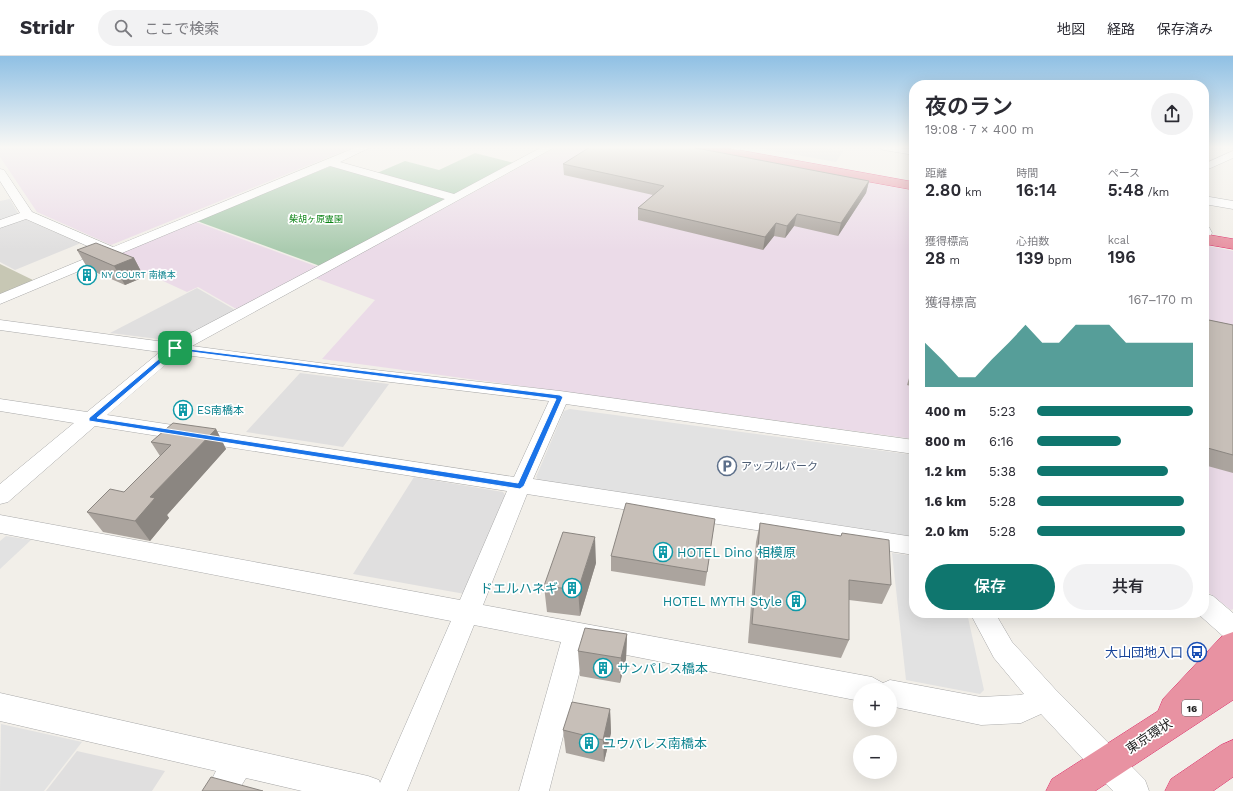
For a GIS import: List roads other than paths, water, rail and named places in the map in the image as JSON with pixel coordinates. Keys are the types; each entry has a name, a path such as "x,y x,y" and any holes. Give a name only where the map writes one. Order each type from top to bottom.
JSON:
{"highway":[{"path":"888,181 909,185"},
{"path":"1209,235 1233,238"},
{"path":"1209,236 1233,244"},
{"path":"1151,735 1233,646"},
{"name":"東京環状","path":"1064,791 1233,682"},
{"path":"1183,791 1233,757"}],"street":[{"path":"6,181 27,215 112,252"},
{"path":"0,299 283,181"},
{"path":"397,181 455,198"},
{"path":"0,496 175,348 486,181"},
{"path":"1209,201 1233,205"},
{"path":"0,224 27,215"},
{"path":"0,325 364,374 560,397 909,446"},
{"path":"392,791 520,486 560,397"},
{"path":"0,405 909,545"},
{"path":"0,524 853,686"},
{"path":"1209,608 1233,629"},
{"path":"985,618 1003,650 1045,698 1134,791"},
{"path":"534,791 576,633"},
{"path":"897,695 981,711 1021,709 1045,698"},
{"path":"0,707 368,791"},
{"path":"221,791 239,761"}],"place":[{"name":"NY COURT 南橋本","path":"87,275"},
{"name":"ES南橋本","path":"183,410"},
{"name":"アップルパーク","path":"727,466"},
{"name":"HOTEL Dino 相模原","path":"663,552"},
{"name":"ドエルハネギ","path":"572,588"},
{"name":"HOTEL MYTH Style","path":"796,601"},
{"name":"大山団地入口","path":"1197,652"},
{"name":"サンパレス橋本","path":"603,668"},
{"name":"ユウパレス南橋本","path":"589,743"}],"park label":[{"name":"柴胡ヶ原霊園","path":"316,219"}]}
